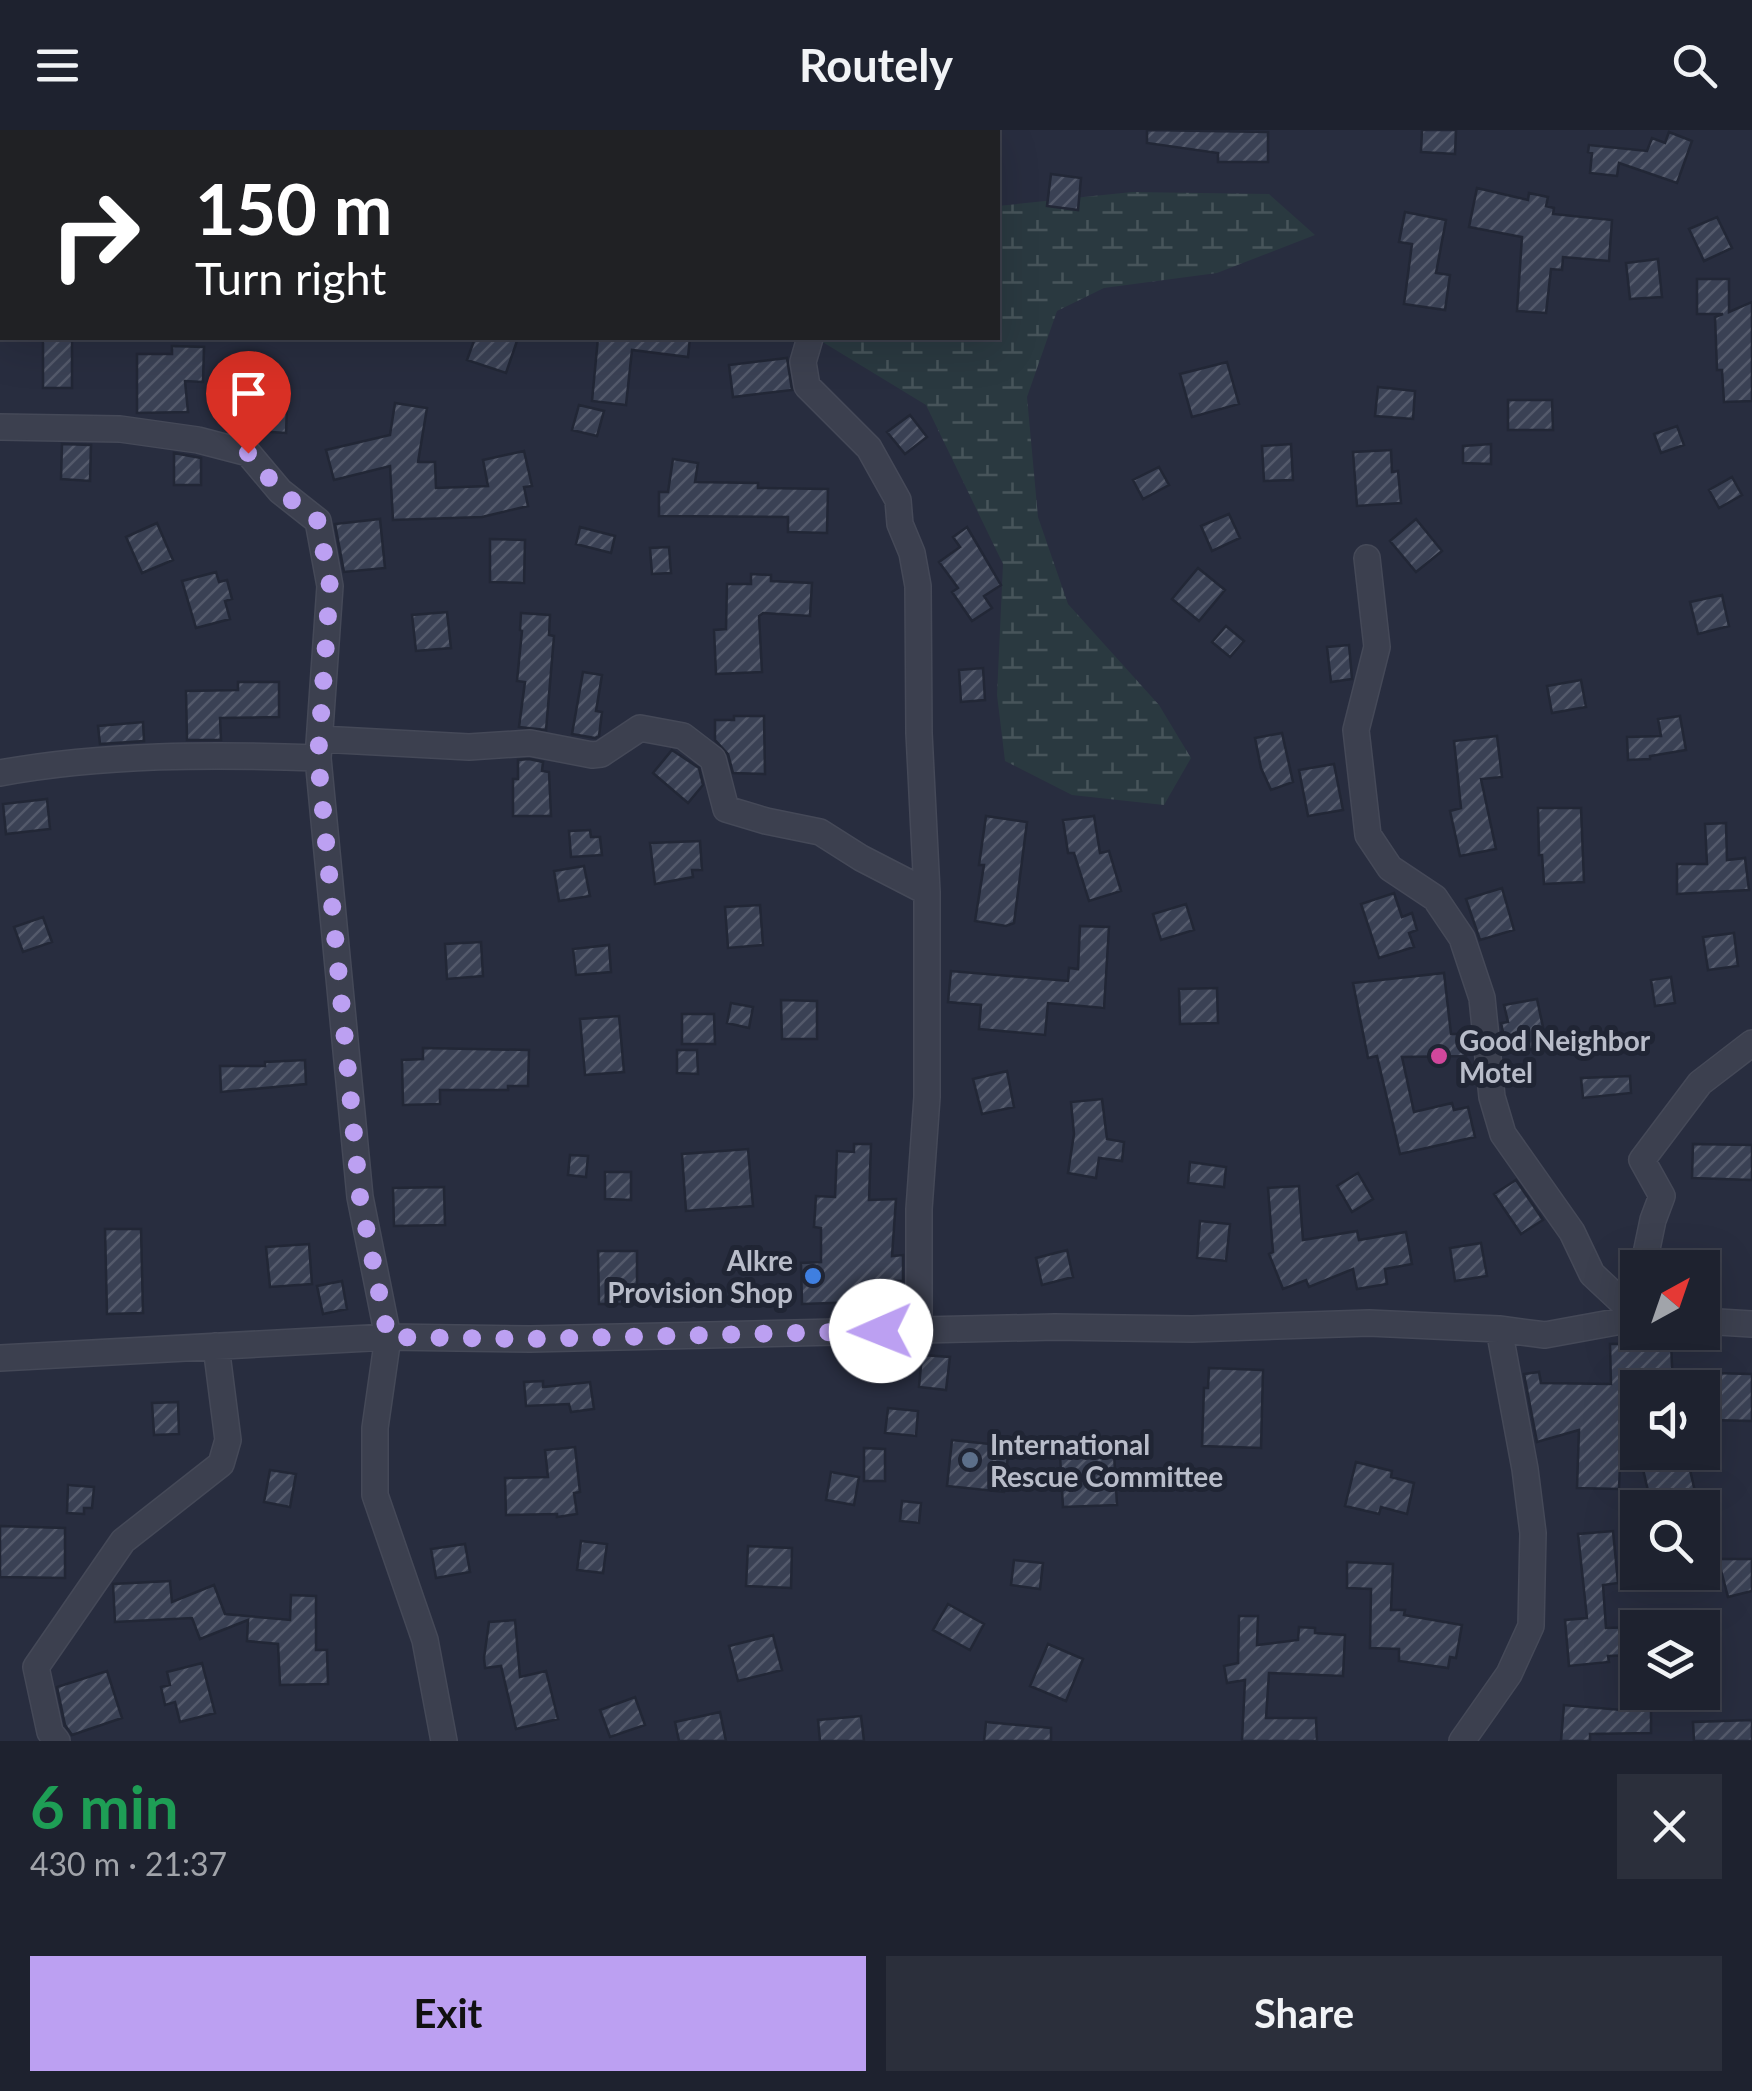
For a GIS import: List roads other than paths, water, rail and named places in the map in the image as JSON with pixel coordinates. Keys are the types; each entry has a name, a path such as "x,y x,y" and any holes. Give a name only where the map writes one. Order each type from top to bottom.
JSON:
{"street":[{"path":"809,340 803,362 808,386 869,448 898,500 900,524 912,553 918,586 919,733 927,892 927,1097 919,1209 919,1330"},
{"path":"0,427 120,429 198,440 248,453 280,491 318,521 330,586 319,748 360,1197 388,1337 375,1428 375,1495 425,1640 444,1741"},
{"path":"1367,558 1377,647 1356,730 1368,835 1390,868 1435,898 1462,938 1482,998 1492,1097 1503,1134 1572,1232 1592,1274 1620,1301"},
{"path":"0,773 44,765 319,748 530,743 592,755 601,754 640,728 683,736 713,759 726,809 820,832 927,892"},
{"path":"1647,1250 1662,1196 1642,1160 1700,1083 1752,1043"},
{"path":"0,1358 388,1337 530,1339 1369,1323 1545,1335 1620,1321"},
{"path":"1720,1321 1752,1324"},
{"path":"1462,1741 1509,1674 1531,1626 1533,1532 1499,1329"},
{"path":"56,1741 50,1732 36,1667 123,1541 221,1464 228,1440 216,1346"}],"place":[{"name":"Good Neighbor Motel","path":"1439,1056"},
{"name":"Alkre Provision Shop","path":"813,1276"},
{"name":"International Rescue Committee","path":"970,1460"}]}
